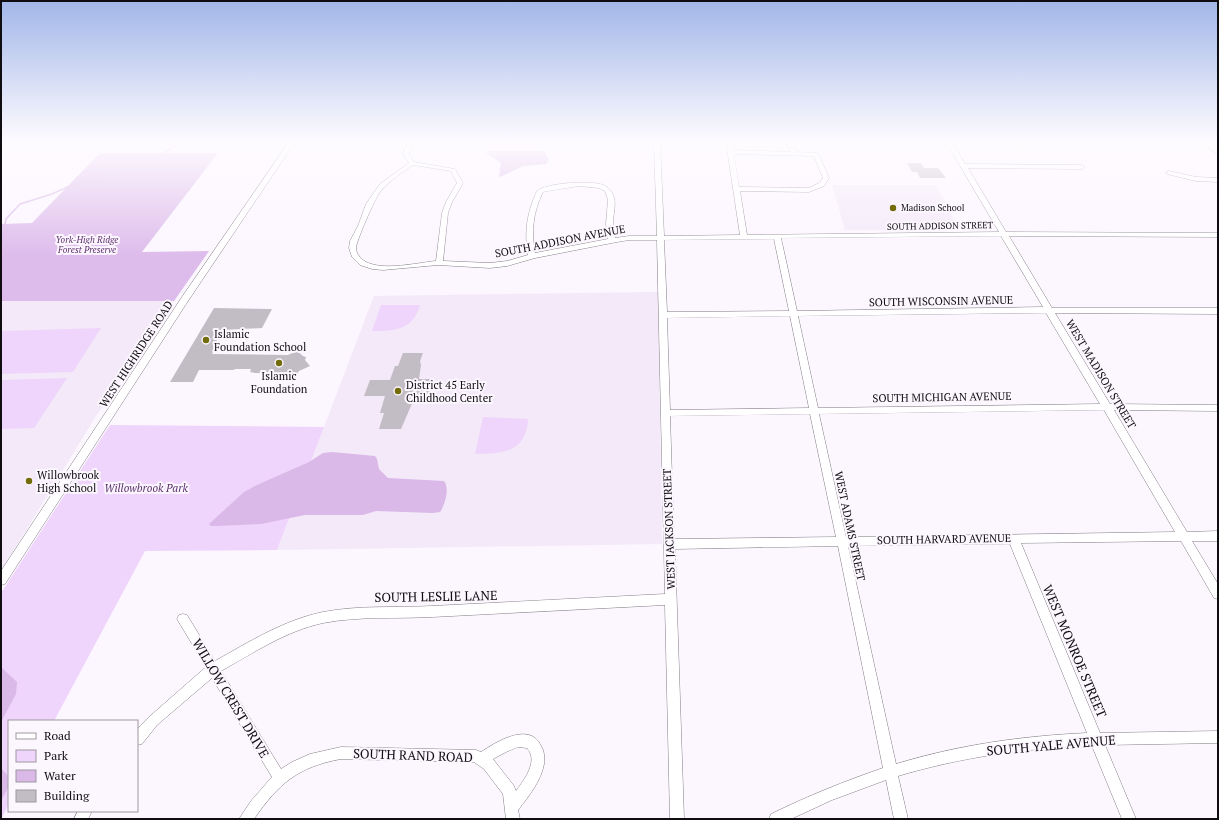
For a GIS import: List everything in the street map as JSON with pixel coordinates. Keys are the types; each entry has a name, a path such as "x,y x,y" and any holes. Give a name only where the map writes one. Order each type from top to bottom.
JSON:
{"street":[{"name":"WEST HIGHRIDGE ROAD","path":"1,580 185,299 266,180"},
{"name":"SOUTH ADDISON AVENUE","path":"389,180 378,191 370,204 353,243 352,250 358,261 368,265 389,268 439,263 489,266 629,238 661,238"},
{"path":"439,263 445,213 449,202 459,186 459,180"},
{"name":"WEST JACKSON STREET","path":"658,180 664,315 677,819"},
{"path":"736,180 744,238"},
{"path":"737,189 805,190 819,187 824,180"},
{"name":"WEST MADISON STREET","path":"972,180 1218,594"},
{"path":"532,257 529,237 534,201 540,191 563,185 596,185 604,188 609,193 611,198 610,225 612,241"},
{"name":"SOUTH ADDISON STREET","path":"661,238 1004,234 1218,235"},
{"name":"WEST ADAMS STREET","path":"777,237 901,819"},
{"name":"SOUTH WISCONSIN AVENUE","path":"664,315 1050,311 1218,311"},
{"name":"SOUTH MICHIGAN AVENUE","path":"666,413 1108,407 1218,408"},
{"name":"SOUTH HARVARD AVENUE","path":"670,544 1218,536"},
{"name":"WEST MONROE STREET","path":"1013,538 1129,819"},
{"name":"SOUTH LESLIE LANE","path":"138,738 153,722 213,669 249,648 296,626 322,618 351,613 377,611 428,612 671,600"},
{"name":"WILLOW CREST DRIVE","path":"182,619 279,777"},
{"name":"SOUTH YALE AVENUE","path":"776,819 833,792 890,772 949,756 1000,747 1097,740 1218,737"},
{"path":"482,759 504,746 525,740 533,743 537,750 538,761 535,773 512,814"},
{"name":"SOUTH RAND ROAD","path":"279,777 303,763 320,756 341,753 476,756 489,764 509,790 512,814"},
{"path":"246,819 279,777"}],"shaded area":[{"name":"Madison School","path":"832,185 936,185 959,230 845,230"},
{"path":"658,292 662,544 277,550 374,296"},
{"name":"Willowbrook High School","path":"1,301 174,301 96,416 1,571"}],"green space":[{"name":"York-High Ridge Forest Preserve","path":"74,180 197,180 142,252 209,251 174,301 1,301 1,224 32,223"},
{"path":"381,305 420,305 413,320 408,324 395,329 372,331"},
{"path":"101,328 73,372 1,374 1,331"},
{"path":"67,378 34,428 1,429 1,380"},
{"path":"483,417 528,419 523,438 518,445 504,452 475,454"},
{"name":"Willowbrook Park","path":"110,425 324,427 277,550 145,551 55,720 8,720 8,806 1,819 1,593"}],"water":[{"path":"332,452 375,456 379,469 388,478 444,481 447,492 442,509 440,512 433,513 376,511 363,515 305,515 261,524 211,526 209,524 244,492 309,462 323,453"},
{"path":"1,667 17,682 16,694 1,722"},
{"path":"1,768 8,776 8,788 1,801"}],"building":[{"name":"Islamic Foundation School","path":"214,308 272,309 262,328 223,330 213,347 216,347 212,354 288,355 297,351 306,357 305,360 310,366 299,371 297,374 293,374 282,380 276,373 255,373 250,372 251,369 235,369 199,370 193,382 170,382"},
{"name":"District 45 Early Childhood Center","path":"403,353 423,353 420,361 421,365 419,379 431,379 430,394 426,394 423,400 414,399 401,429 379,429 384,413 380,413 385,396 364,396 370,380 390,380 395,366 398,366"}],"waterway":[{"path":"1,238 9,228 5,225 6,219 20,204 52,194 72,185 91,180"}],"place":[{"name":"Madison School","path":"893,208"},
{"name":"Islamic Foundation School","path":"206,340"},
{"name":"Islamic Foundation","path":"279,363"},
{"name":"District 45 Early Childhood Center","path":"398,391"},
{"name":"Willowbrook High School","path":"29,481"}]}
